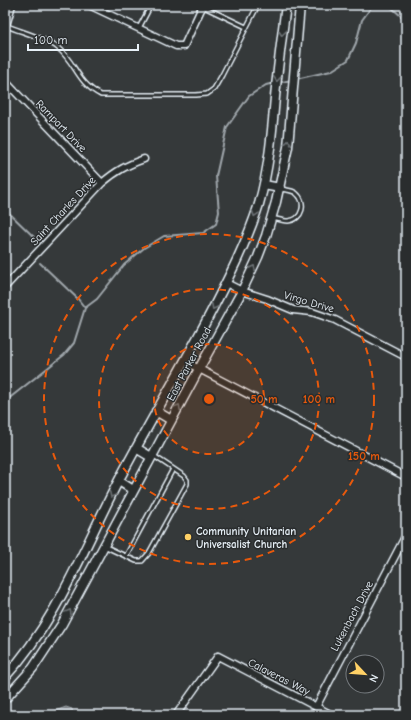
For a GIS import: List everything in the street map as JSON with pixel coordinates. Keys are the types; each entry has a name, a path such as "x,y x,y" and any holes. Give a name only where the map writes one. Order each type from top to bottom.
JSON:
{"main road":[{"name":"East Parker Road","path":"5,677 21,660 47,622 82,558 136,448 226,283 250,230 264,185 271,144 286,5"},
{"name":"East Parker Road","path":"5,699 33,668 59,629 242,291 260,252 272,218 280,188 288,147 300,5"},
{"path":"264,185 280,188"},
{"path":"156,411 171,420"},
{"path":"136,448 152,456"},
{"path":"119,481 134,490"},
{"path":"82,558 95,564"},
{"path":"47,622 59,629"},
{"path":"21,660 33,668"}],"street":[{"path":"6,27 12,5"},
{"path":"89,5 180,47 184,46 202,6"},
{"name":"Rampart Drive","path":"5,81 102,183"},
{"name":"Saint Charles Drive","path":"5,287 102,183 126,165 144,159"},
{"name":"Virgo Drive","path":"226,283 242,291 267,299 293,310 312,312 335,320 406,357"},
{"path":"184,361 406,477"},
{"name":"Lukenbach Drive","path":"316,707 406,535"},
{"name":"Calaveras Way","path":"176,715 218,656 332,715"}],"lane":[{"path":"139,29 151,5"},
{"path":"6,27 57,48 85,84 101,95 207,94 214,89 258,5"},
{"path":"202,6 246,28"},
{"path":"272,218 287,221 294,220 298,217 302,210 303,205 297,195 292,191 280,188"},
{"path":"104,546 136,561 146,559 187,484 187,480 184,476 152,456"},
{"path":"126,556 173,469"}],"shaded area":[{"path":"66,707 72,709 73,715 44,715"}],"waterway":[{"path":"296,79 331,71 348,60 356,43 362,20 373,5 391,7 402,17 405,34 404,47 406,48"},
{"path":"278,83 291,80"},
{"path":"5,406 7,400 64,355 74,343 85,308 97,299 124,265 144,248 164,236 203,233 216,224 219,212 216,176 227,127 249,96 266,85 274,83"},
{"path":"5,209 37,240"},
{"path":"40,263 78,299 85,308"}],"place":[{"name":"Community Unitarian Universalist Church","path":"188,537"}]}
